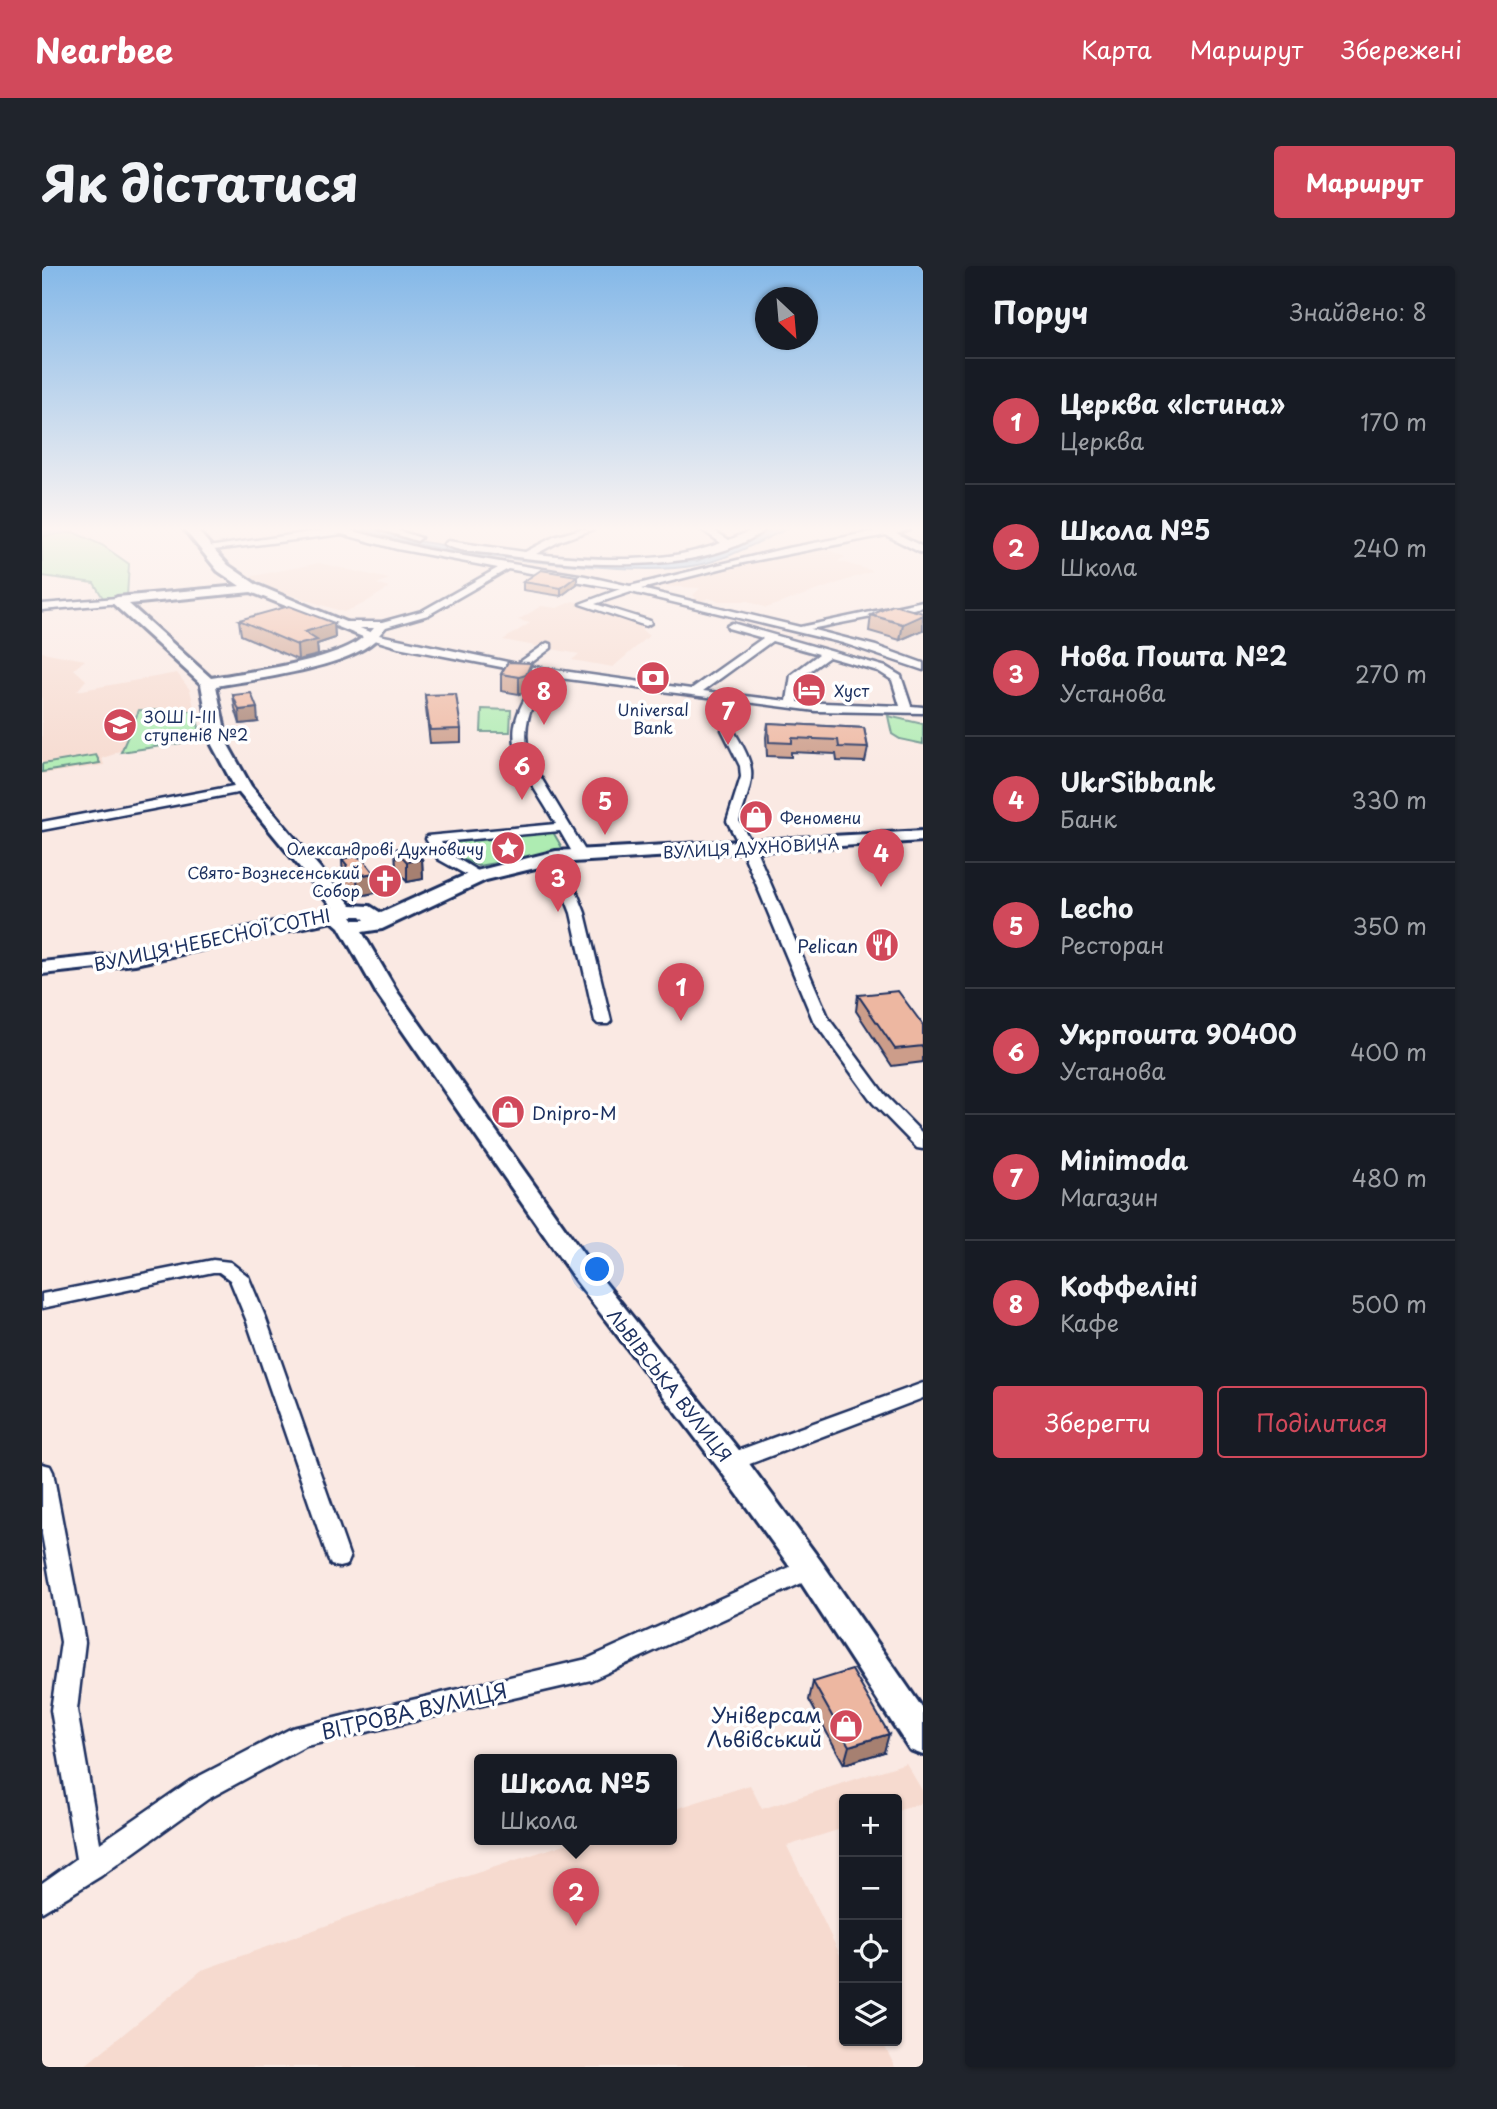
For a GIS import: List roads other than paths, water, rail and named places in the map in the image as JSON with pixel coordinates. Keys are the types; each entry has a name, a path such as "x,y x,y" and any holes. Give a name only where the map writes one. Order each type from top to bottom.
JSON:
{"main road":[{"path":"130,613 208,683 220,746 243,789 347,914 371,913 375,924 370,962"},
{"path":"208,683 337,656 367,645 377,631 345,625 315,613"},
{"name":"ВУЛИЦЯ ДУХНОВИЧА","path":"475,878 556,857 580,854 747,848 923,836"},
{"path":"375,924 475,878"},
{"name":"ВУЛИЦЯ НЕБЕСНОЇ СОТНІ","path":"42,968 135,958 347,914 475,878"},
{"name":"ЛЬВІВСЬКА ВУЛИЦЯ","path":"347,914 387,994 585,1275 731,1462 809,1569 923,1739"}],"street":[{"path":"377,631 427,613"},
{"path":"614,613 646,623"},
{"path":"697,613 883,669 897,678 906,709"},
{"path":"728,613 844,638 918,662"},
{"path":"798,629 878,613"},
{"path":"377,631 398,644 549,673 816,708 923,710"},
{"path":"693,693 771,637"},
{"path":"522,664 547,646"},
{"path":"792,704 795,677 828,653"},
{"path":"549,673 524,703 520,713 519,744 523,758 580,854"},
{"path":"727,730 746,766 747,777 733,821 821,1020 879,1099 923,1144"},
{"path":"42,826 243,789"},
{"path":"475,878 443,856 432,839 565,827"},
{"path":"556,857 578,912 603,1021"},
{"path":"42,1301 213,1266 223,1266 238,1276 256,1319 338,1558"},
{"path":"731,1462 923,1390"},
{"path":"42,1472 73,1642 64,1710 91,1867"},
{"name":"ВІТРОВА ВУЛИЦЯ","path":"42,1899 199,1790 301,1736 591,1670 809,1569"}],"place":[{"name":"Universal Bank","path":"653,678"},
{"name":"Хуст","path":"809,690"},
{"name":"ЗОШ І-ІІІ ступенів №2","path":"120,725"},
{"name":"Коффеліні","path":"544,725"},
{"name":"Minimoda","path":"728,745"},
{"name":"Укрпошта 90400","path":"522,800"},
{"name":"Феномени","path":"756,817"},
{"name":"Lecho","path":"605,835"},
{"name":"Олександрові Духновичу","path":"508,848"},
{"name":"Свято-Вознесенський Собор","path":"385,881"},
{"name":"UkrSibbank","path":"881,887"},
{"name":"Нова Пошта №2","path":"558,912"},
{"name":"Pelican","path":"882,945"},
{"name":"Церква «Істина»","path":"681,1021"},
{"name":"Dnipro-M","path":"508,1112"},
{"name":"Універсам Львівський","path":"846,1726"},
{"name":"Школа №5","path":"576,1926"}]}
